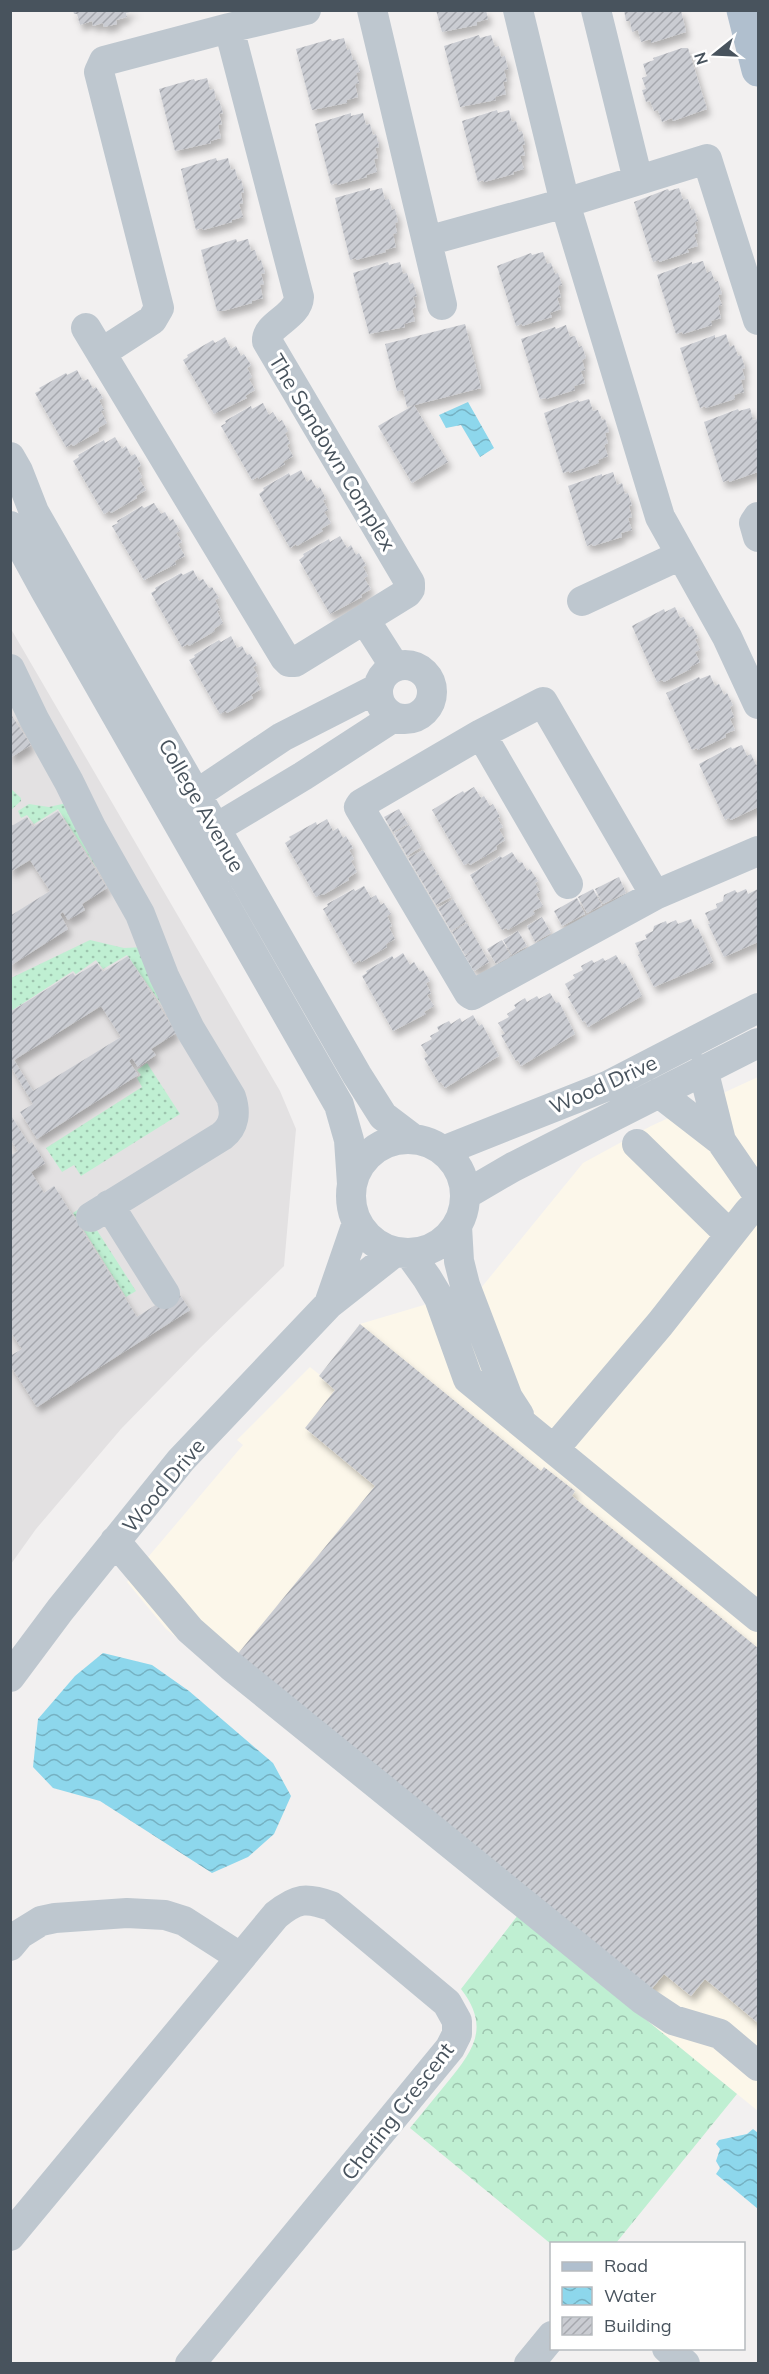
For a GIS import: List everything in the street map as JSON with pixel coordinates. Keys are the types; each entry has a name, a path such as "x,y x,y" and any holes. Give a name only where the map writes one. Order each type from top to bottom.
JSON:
{"main road":[{"path":"744,10 759,70"}],"street":[{"name":"The Sandown Complex","path":"229,28 299,297 297,308 269,333 267,341 410,583 407,593 296,662 289,662 285,658 93,341 152,320 159,308 99,72 100,66 104,61 229,28 306,10"},
{"path":"372,10 442,305"},
{"path":"518,10 565,203 660,517 727,637 759,704"},
{"path":"596,10 638,180"},
{"path":"427,241 565,203 704,159 710,162 759,320"},
{"name":"College Avenue","path":"10,457 34,512 373,1102 389,1123 412,1138"},
{"path":"759,517 754,523 759,537"},
{"name":"College Avenue","path":"10,526 339,1105 349,1140 352,1184"},
{"path":"10,545 45,590"},
{"path":"582,601 681,555"},
{"path":"365,620 386,677 381,705 386,712 406,716 440,759"},
{"path":"171,811 282,737 386,677 413,667 427,677 431,685 430,702 190,843"},
{"path":"10,669 92,829 140,914 164,976 190,1029 234,1105 234,1115 228,1131 100,1211 165,1294"},
{"path":"655,895 543,702 481,734 359,807 469,993 476,994 655,895 759,851"},
{"path":"481,734 568,884"},
{"name":"Wood Drive","path":"443,1151 607,1086 759,1008"},
{"name":"Wood Drive","path":"465,1195 513,1167 703,1069 759,1043"},
{"path":"703,1069 721,1141"},
{"path":"659,1093 721,1141 759,1195"},
{"path":"402,1253 423,1251 440,1244 457,1226 464,1207 465,1195 459,1170 443,1151 429,1142 412,1138 392,1141 373,1149 360,1165 352,1184 351,1204 357,1223 371,1240 402,1253 427,1278 439,1298 468,1379 759,1617"},
{"path":"637,1144 730,1235"},
{"path":"554,1449 759,1202"},
{"name":"Wood Drive","path":"329,1304 357,1223"},
{"path":"457,1226 459,1261 465,1285 508,1398 528,1427"},
{"name":"Wood Drive","path":"10,1677 60,1610 181,1460 329,1304 402,1253"},
{"path":"115,1541 190,1630 241,1674 643,2000 673,2020 720,2034 759,2066"},
{"name":"Charing Crescent","path":"10,2236 276,1915 291,1903 303,1900 331,1906 447,2003 457,2021 457,2034 450,2048 409,2100 190,2364"},
{"path":"10,1946 20,1934 41,1921 127,1913 165,1915 184,1921 240,1957"},
{"path":"529,2364 550,2338"},
{"path":"668,2350 685,2364"}],"shaded area":[{"path":"11,629 280,1091 296,1129 284,1266 121,1429 36,1529 11,1564"},
{"path":"758,1077 758,2111 166,1629 127,1582 243,1445 237,1440 310,1367 320,1375 360,1324 481,1288 583,1163 651,1126"}],"green space":[{"path":"10,788 21,798 21,801 11,810"},
{"path":"71,802 103,863 96,867 58,809 34,824 27,815 21,818 18,811 29,804 49,807"},
{"path":"90,940 124,948 145,947 164,1008 127,955 103,969 96,960 76,974 73,971 11,1011 11,978"},
{"path":"147,1063 180,1114 81,1176 74,1165 62,1172 46,1148 142,1087 137,1078 141,1075 137,1070"},
{"path":"82,1207 136,1291 126,1297 73,1213"},
{"path":"518,1915 737,2094 617,2242 550,2243 410,2128 471,2050 477,2027 470,2003 461,1989"}],"water":[{"path":"468,402 494,448 480,457 461,425 446,428 439,415"},
{"path":"103,1653 152,1665 189,1691 273,1763 291,1796 274,1834 248,1857 212,1873 100,1801 53,1788 33,1767 38,1719 75,1676"},
{"path":"753,2129 758,2133 758,2209 716,2174 720,2168 716,2161 720,2149 716,2144 719,2140 747,2134"}],"building":[{"path":"73,10 135,11 126,13 127,17 116,20 117,24 104,27 103,23 93,26 92,21 80,25 77,14 74,14"},
{"path":"436,10 486,10 488,19 477,22 477,25 442,32"},
{"path":"624,10 681,10 686,32 651,43 651,39 641,42 638,30 632,32 630,21 626,21"},
{"path":"479,35 480,38 491,35 495,47 499,46 501,57 505,56 508,69 504,70 507,81 503,82 506,94 495,97 496,100 460,107 444,46"},
{"path":"344,38 347,50 350,49 360,72 356,73 359,83 355,84 358,97 347,100 347,103 312,110 296,49 331,39 332,41"},
{"path":"682,48 688,48 707,109 673,121 672,118 662,122 658,110 654,111 650,101 646,102 642,90 646,89 642,78 647,76 643,64"},
{"path":"207,78 210,90 214,89 216,101 219,100 223,113 219,114 222,124 218,125 221,138 210,141 211,143 175,151 159,89 194,79 195,81"},
{"path":"497,110 498,113 509,110 512,122 516,121 519,132 522,131 525,155 520,156 524,169 513,172 514,174 478,182 462,121"},
{"path":"351,113 351,116 363,113 366,125 370,124 373,135 376,134 379,147 375,148 378,158 374,159 377,172 366,175 367,177 331,185 315,124"},
{"path":"216,158 217,161 228,158 231,170 235,169 238,180 241,179 244,192 241,193 243,203 239,204 243,217 232,220 232,222 196,230 181,169"},
{"path":"370,188 370,191 382,188 385,200 389,199 392,210 395,209 398,222 395,223 397,233 393,234 396,247 385,250 386,252 350,260 335,198"},
{"path":"679,188 683,200 688,199 691,210 694,209 698,221 695,222 698,233 694,234 698,246 687,249 689,252 653,262 634,202 668,189 669,191"},
{"path":"236,239 237,242 248,239 251,251 255,250 258,261 261,260 265,273 261,274 264,284 260,285 263,298 252,301 252,303 217,311 201,250"},
{"path":"543,252 547,264 551,263 555,274 558,273 562,285 558,286 561,297 557,298 561,309 550,313 552,317 516,326 497,266 531,253 532,255"},
{"path":"703,261 707,273 711,271 715,282 718,281 722,294 718,295 722,305 718,306 721,318 711,321 712,325 676,334 657,275 692,262 692,264"},
{"path":"388,262 389,265 400,262 403,274 407,273 410,284 413,283 417,296 413,297 416,307 412,309 415,321 404,324 405,327 369,334 353,273"},
{"path":"465,324 481,388 407,407 403,390 397,391 385,344"},
{"path":"566,325 570,337 575,336 579,347 582,346 586,358 582,360 585,370 581,371 585,383 574,386 575,390 540,399 521,339"},
{"path":"726,334 730,347 734,345 738,356 741,355 745,368 742,369 745,379 741,380 744,392 734,395 735,399 700,408 680,348 715,335 715,338"},
{"path":"225,337 231,349 236,346 241,356 244,354 251,365 247,368 252,377 249,379 255,390 245,396 247,398 214,414 183,360 188,357 187,355 213,340 215,343"},
{"path":"77,370 83,381 88,379 93,389 96,387 103,398 99,400 107,423 98,428 99,431 73,446 72,444 66,447 35,393 41,390 39,388 66,373 67,375"},
{"path":"589,399 593,411 598,410 602,420 605,419 609,432 605,433 608,443 604,445 608,456 598,460 599,463 570,473 569,471 563,473 544,413 578,400 579,402"},
{"path":"263,403 269,415 273,412 279,422 282,420 288,431 285,433 290,443 287,445 293,456 283,462 285,464 259,479 258,477 252,480 221,426 226,423 225,421 251,406 252,409"},
{"path":"414,405 448,462 412,483 378,426"},
{"path":"750,408 753,420 758,419 758,472 723,482 704,422 738,409 739,411"},
{"path":"115,437 122,449 126,446 131,456 135,454 141,465 137,468 142,477 139,479 146,490 111,513 110,511 104,514 73,461 79,457 78,455 104,440 105,443"},
{"path":"301,470 307,482 311,479 317,489 320,487 328,510 324,512 331,523 321,529 323,531 290,548 259,494 264,490 263,488 289,473 290,476"},
{"path":"613,472 617,485 622,483 625,494 628,493 632,505 629,506 632,517 628,518 632,530 621,533 622,537 587,546 568,486"},
{"path":"154,503 161,514 165,512 170,521 173,519 180,531 176,533 182,542 178,544 185,556 175,561 176,564 144,580 112,526 142,506 144,508"},
{"path":"340,536 347,548 351,545 356,555 359,553 366,565 363,567 368,576 364,578 371,589 361,595 362,597 330,614 299,560 304,556 303,554 329,539 330,542"},
{"path":"193,570 199,581 203,579 219,598 215,600 223,623 214,629 215,631 189,646 188,644 182,647 151,593 156,590 155,588 181,573 183,575"},
{"path":"675,607 680,618 684,617 698,638 695,639 700,650 695,652 700,662 664,682 662,680 657,682 632,626 664,609 665,612"},
{"path":"231,636 237,648 242,646 257,665 253,667 258,676 255,678 261,689 251,695 253,698 227,713 226,711 220,714 189,660 219,640 221,642"},
{"path":"710,675 715,686 719,684 724,695 727,693 733,705 730,707 734,717 730,719 735,730 725,734 726,737 698,750 697,748 692,750 666,693 699,677 700,679"},
{"path":"10,713 31,745 10,758"},
{"path":"742,745 747,756 751,754 756,765 758,764 758,807 731,820 729,818 725,820 699,764 731,747 732,749"},
{"path":"474,787 481,798 484,796 490,806 493,804 500,817 497,818 503,827 499,829 505,840 496,846 497,849 470,865 469,863 464,865 432,810"},
{"path":"399,809 408,824 393,832 384,817"},
{"path":"58,811 107,888 82,904 85,910 68,920 63,912 60,914 68,929 10,966 10,916 50,891 30,860 10,872 10,827 27,817 33,827"},
{"path":"327,819 333,831 338,828 343,838 346,836 353,848 349,850 354,859 351,861 357,872 348,878 349,880 316,897 285,843 291,839 289,837 316,822 317,825"},
{"path":"409,825 421,847 407,856 394,833"},
{"path":"423,850 437,873 427,880 438,874 451,897 436,905 408,858"},
{"path":"512,852 519,863 522,862 527,871 530,869 538,881 535,883 540,892 536,894 543,906 533,911 535,914 508,930 506,928 502,930 470,875 500,856 502,858"},
{"path":"619,877 626,893 603,904 595,889"},
{"path":"364,886 371,898 376,895 381,905 384,903 391,914 387,916 395,939 386,944 387,947 354,964 323,909 328,906 327,904"},
{"path":"593,889 602,905 587,913 578,897"},
{"path":"746,889 748,894 758,889 758,942 724,957 705,913 717,908 716,904 723,901 724,895 735,890 737,893"},
{"path":"577,898 585,914 562,926 554,911"},
{"path":"453,899 466,922 451,931 438,908"},
{"path":"542,917 551,933 535,942 527,926"},
{"path":"691,919 695,929 698,928 713,962 654,987 638,955 640,954 635,943 647,939 645,935 653,931 654,926 666,921 667,924 676,920 678,924"},
{"path":"467,923 489,962 474,971 465,956 475,950 465,955 452,932"},
{"path":"518,931 527,946 512,955 503,940"},
{"path":"502,940 511,956 496,964 487,949"},
{"path":"403,953 410,965 414,962 420,972 423,970 430,981 426,983 431,993 427,995 434,1006 424,1012 426,1014 393,1031 362,976 367,973 366,971 392,956 394,959"},
{"path":"616,955 622,965 625,963 642,996 588,1027 568,997 571,995 565,984 575,978 573,975 583,970 581,966 592,960 594,963 603,958 605,961"},
{"path":"128,956 176,1033 151,1049 156,1055 138,1067 132,1058 129,1061 138,1075 37,1139 20,1112 33,1104 10,1065 10,1012 73,973 75,976 97,963 103,972","holes":["101,1006 121,1037 33,1091 14,1060"]},
{"path":"550,993 556,1003 559,1002 575,1034 521,1066 501,1035 505,1034 498,1023 509,1017 507,1014 516,1008 514,1005 525,998 527,1002 537,996 539,999"},
{"path":"473,1015 479,1026 482,1024 499,1056 445,1088 441,1082 439,1083 424,1058 428,1056 421,1045 432,1039 430,1036 439,1031 437,1027 449,1021 451,1024 460,1018 462,1022"},
{"path":"10,1114 29,1144 32,1142 45,1163 31,1172 44,1193 54,1186 137,1317 177,1291 190,1310 37,1407 10,1365 10,1356 22,1349 10,1331 10,1156 18,1151 10,1139"},
{"path":"360,1324 541,1471 544,1467 575,1491 572,1496 758,1648 758,2023 705,1979 691,1996 664,1974 649,1992 236,1656 375,1486 305,1428 335,1390 319,1376"}]}
